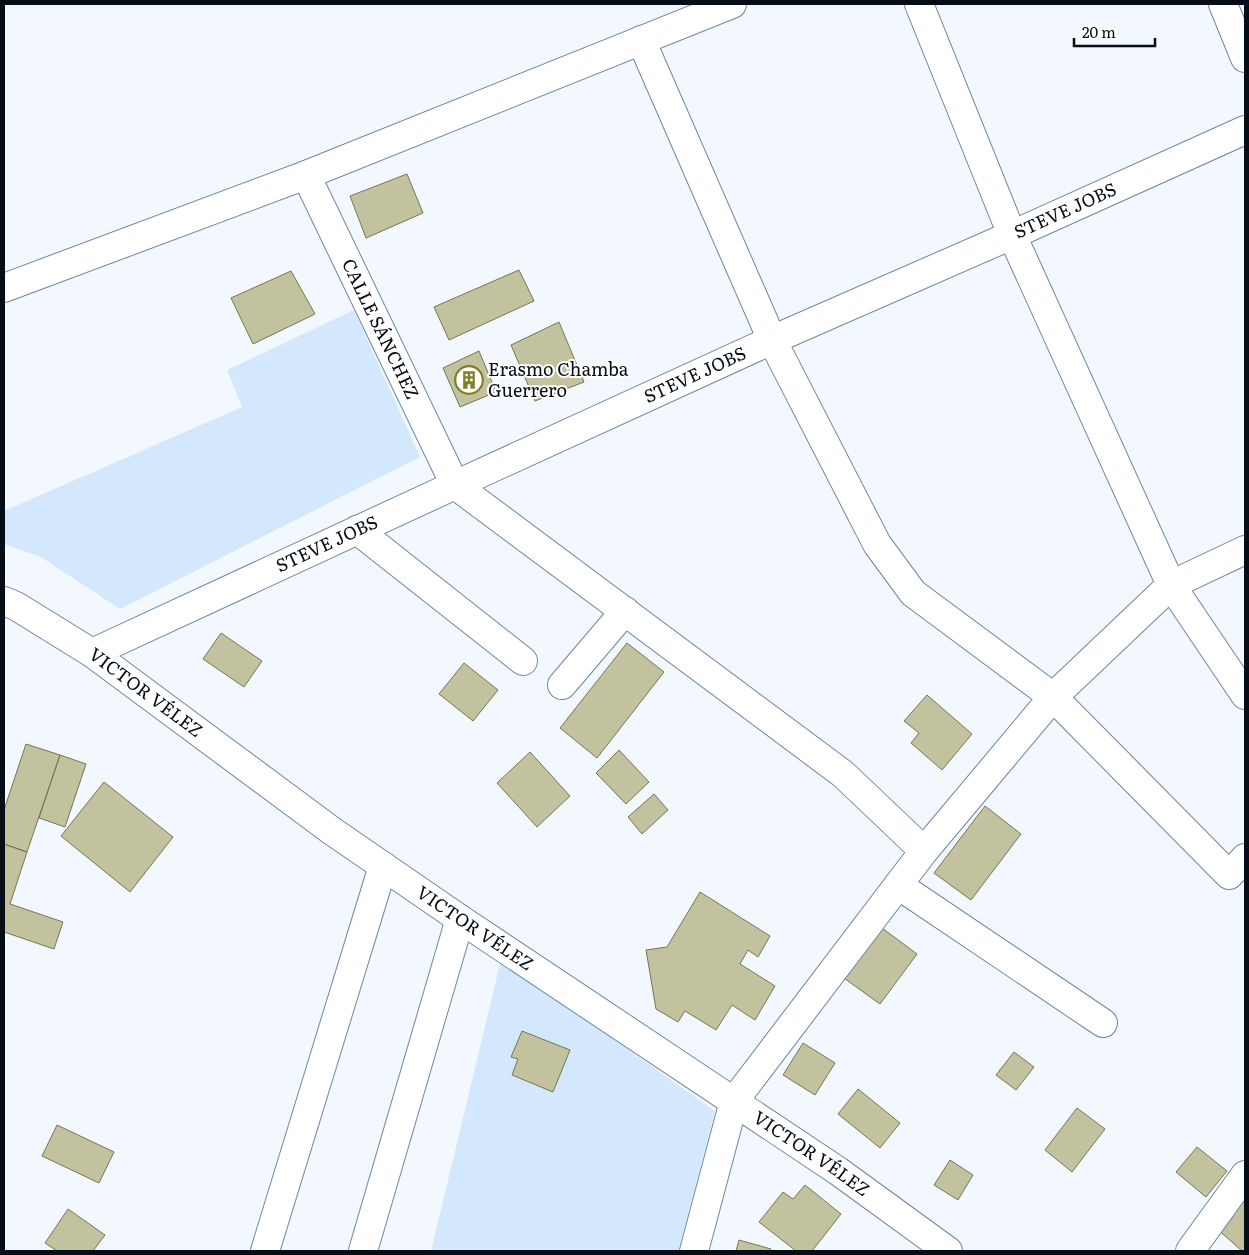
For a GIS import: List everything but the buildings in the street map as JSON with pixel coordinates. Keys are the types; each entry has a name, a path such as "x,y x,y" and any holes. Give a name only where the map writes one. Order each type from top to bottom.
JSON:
{"street":[{"path":"4,288 306,175 732,4"},
{"path":"919,4 1012,235 1171,585 1245,695"},
{"path":"1224,4 1245,58"},
{"path":"641,40 772,340 877,544 913,593 1053,697 1229,875 1245,858"},
{"name":"STEVE JOBS","path":"92,653 772,340 1245,130"},
{"name":"CALLE SÁNCHEZ","path":"306,175 455,485"},
{"path":"455,485 843,774 924,851"},
{"path":"356,530 523,661"},
{"path":"694,1251 734,1100 924,851 1053,697 1171,585 1245,550"},
{"name":"VICTOR VÉLEZ","path":"4,601 16,606 92,653 332,831 460,919 734,1100 881,1201 948,1251"},
{"path":"562,685 625,611"},
{"path":"266,1251 383,866"},
{"path":"898,885 1103,1023"},
{"path":"364,1251 460,919"},
{"path":"1190,1251 1245,1175"}],"shaded area":[{"path":"354,310 420,457 120,609 41,557 4,544 4,511 242,407 227,370"},
{"path":"501,960 715,1111 678,1251 431,1251"}],"place":[{"name":"Erasmo Chamba Guerrero","path":"469,380"}]}
